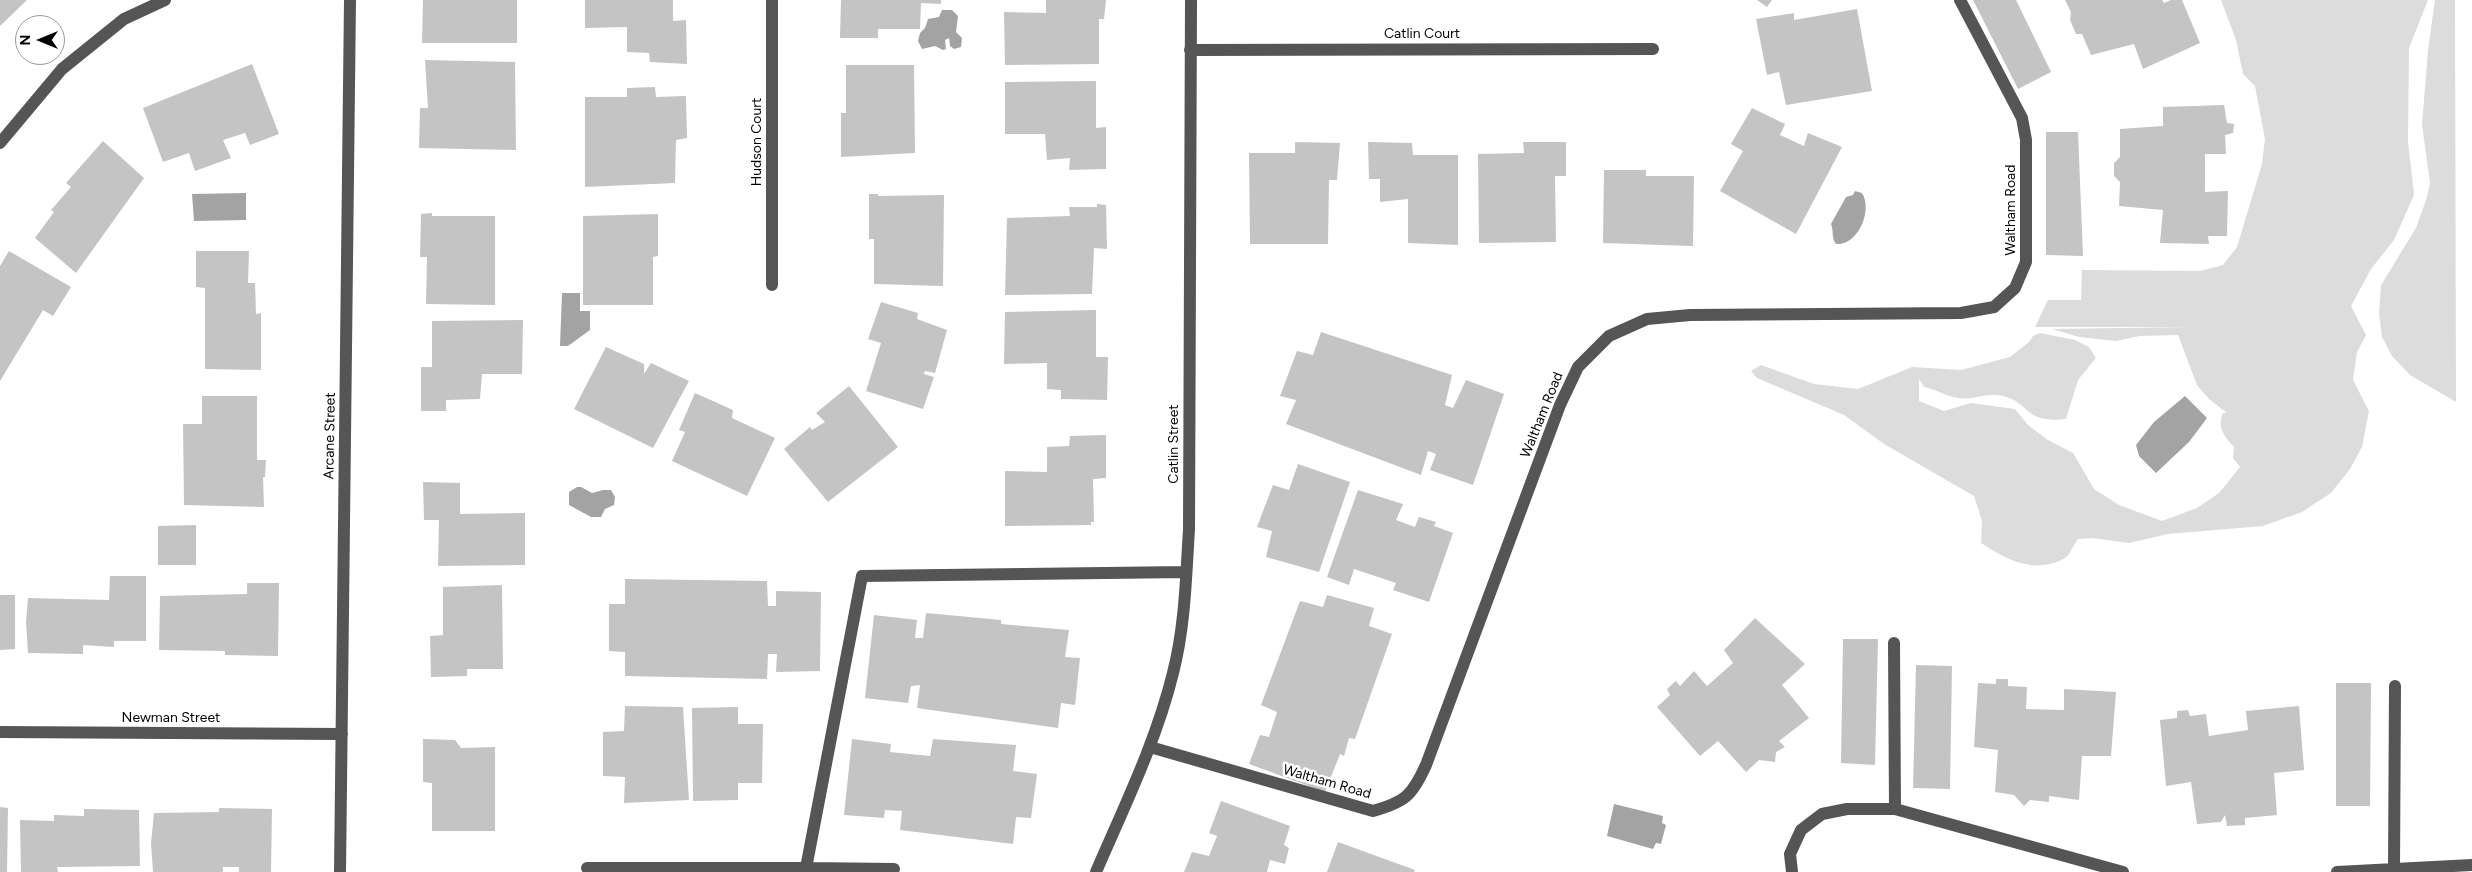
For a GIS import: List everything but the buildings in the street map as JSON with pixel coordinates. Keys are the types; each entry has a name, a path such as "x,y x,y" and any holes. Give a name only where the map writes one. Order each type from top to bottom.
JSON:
{"street":[{"path":"0,143 62,70 124,19 165,0"},
{"name":"Arcane Street","path":"340,872 350,0"},
{"name":"Hudson Court","path":"772,0 772,285"},
{"name":"Catlin Street","path":"1096,872 1150,747 1174,672 1186,572 1189,519 1190,0"},
{"name":"Waltham Road","path":"1150,747 1373,812 1397,804 1416,788 1426,765 1560,405 1578,367 1609,336 1647,319 1690,315 1960,313 1994,307 2016,288 2026,262 2026,140 2022,118 1960,0"},
{"name":"Catlin Court","path":"1190,50 1653,49"},
{"path":"806,868 862,576 1186,572"},
{"path":"1894,643 1895,809"},
{"path":"2394,869 2395,686"},
{"name":"Newman Street","path":"0,732 342,734"},
{"path":"1792,872 1790,854 1801,830 1822,814 1847,810 1895,809 2123,872"},
{"path":"2337,872 2472,865"},
{"path":"587,868 894,869"}],"shaded area":[{"path":"2221,0 2428,0 2409,48 2408,141 2414,195 2394,240 2371,269 2351,306 2366,335 2357,352 2353,380 2369,411 2362,447 2350,469 2331,493 2302,512 2263,526 2168,534 2129,543 2092,538 2078,539 2067,557 2054,563 2032,565 2021,563 2001,555 1981,543 1982,521 1974,496 1884,444 1844,415 1757,378 1751,371 1761,365 1814,384 1858,389 1912,367 1961,370 2010,357 2029,342 2033,336 2040,333 2075,340 2089,347 2096,358 2078,380 2066,419 2052,420 2037,417 2014,400 2003,396 1990,395 1963,399 1953,397 1924,387 1919,379 1919,401 1944,411 1971,403 2015,409 2028,425 2048,440 2073,453 2094,489 2119,505 2162,521 2197,508 2219,493 2240,467 2233,458 2234,447 2222,432 2221,418 2223,413 2227,413 2209,399 2197,385 2178,335 2140,336 2116,341 2079,337 2052,329 2191,327 2035,327 2048,300 2081,300 2082,270 2200,271 2223,265 2237,247 2262,164 2265,139 2255,86 2243,74 2236,40"},
{"path":"2435,0 2455,0 2456,402 2410,375 2392,356 2382,337 2379,314 2381,285 2416,228 2430,183 2422,125 2428,50"},
{"path":"942,10 952,10 958,16 956,32 962,38 961,47 954,49 950,46 949,38 945,40 946,49 943,50 935,46 922,49 918,41 920,33 925,28 928,19 939,17"},
{"path":"1855,191 1862,193 1865,200 1866,208 1861,226 1851,239 1844,243 1836,244 1831,224 1846,197 1853,195"},
{"path":"246,193 246,220 194,221 192,194"},
{"path":"562,293 580,293 580,311 590,311 590,330 568,346 560,346"},
{"path":"2185,396 2207,418 2189,442 2156,473 2139,456 2136,445 2154,422"},
{"path":"577,487 592,493 611,490 615,497 614,505 605,509 601,517 591,517 569,505 569,492"},
{"path":"1614,804 1663,816 1662,823 1666,825 1661,844 1656,843 1653,849 1607,836"}]}
